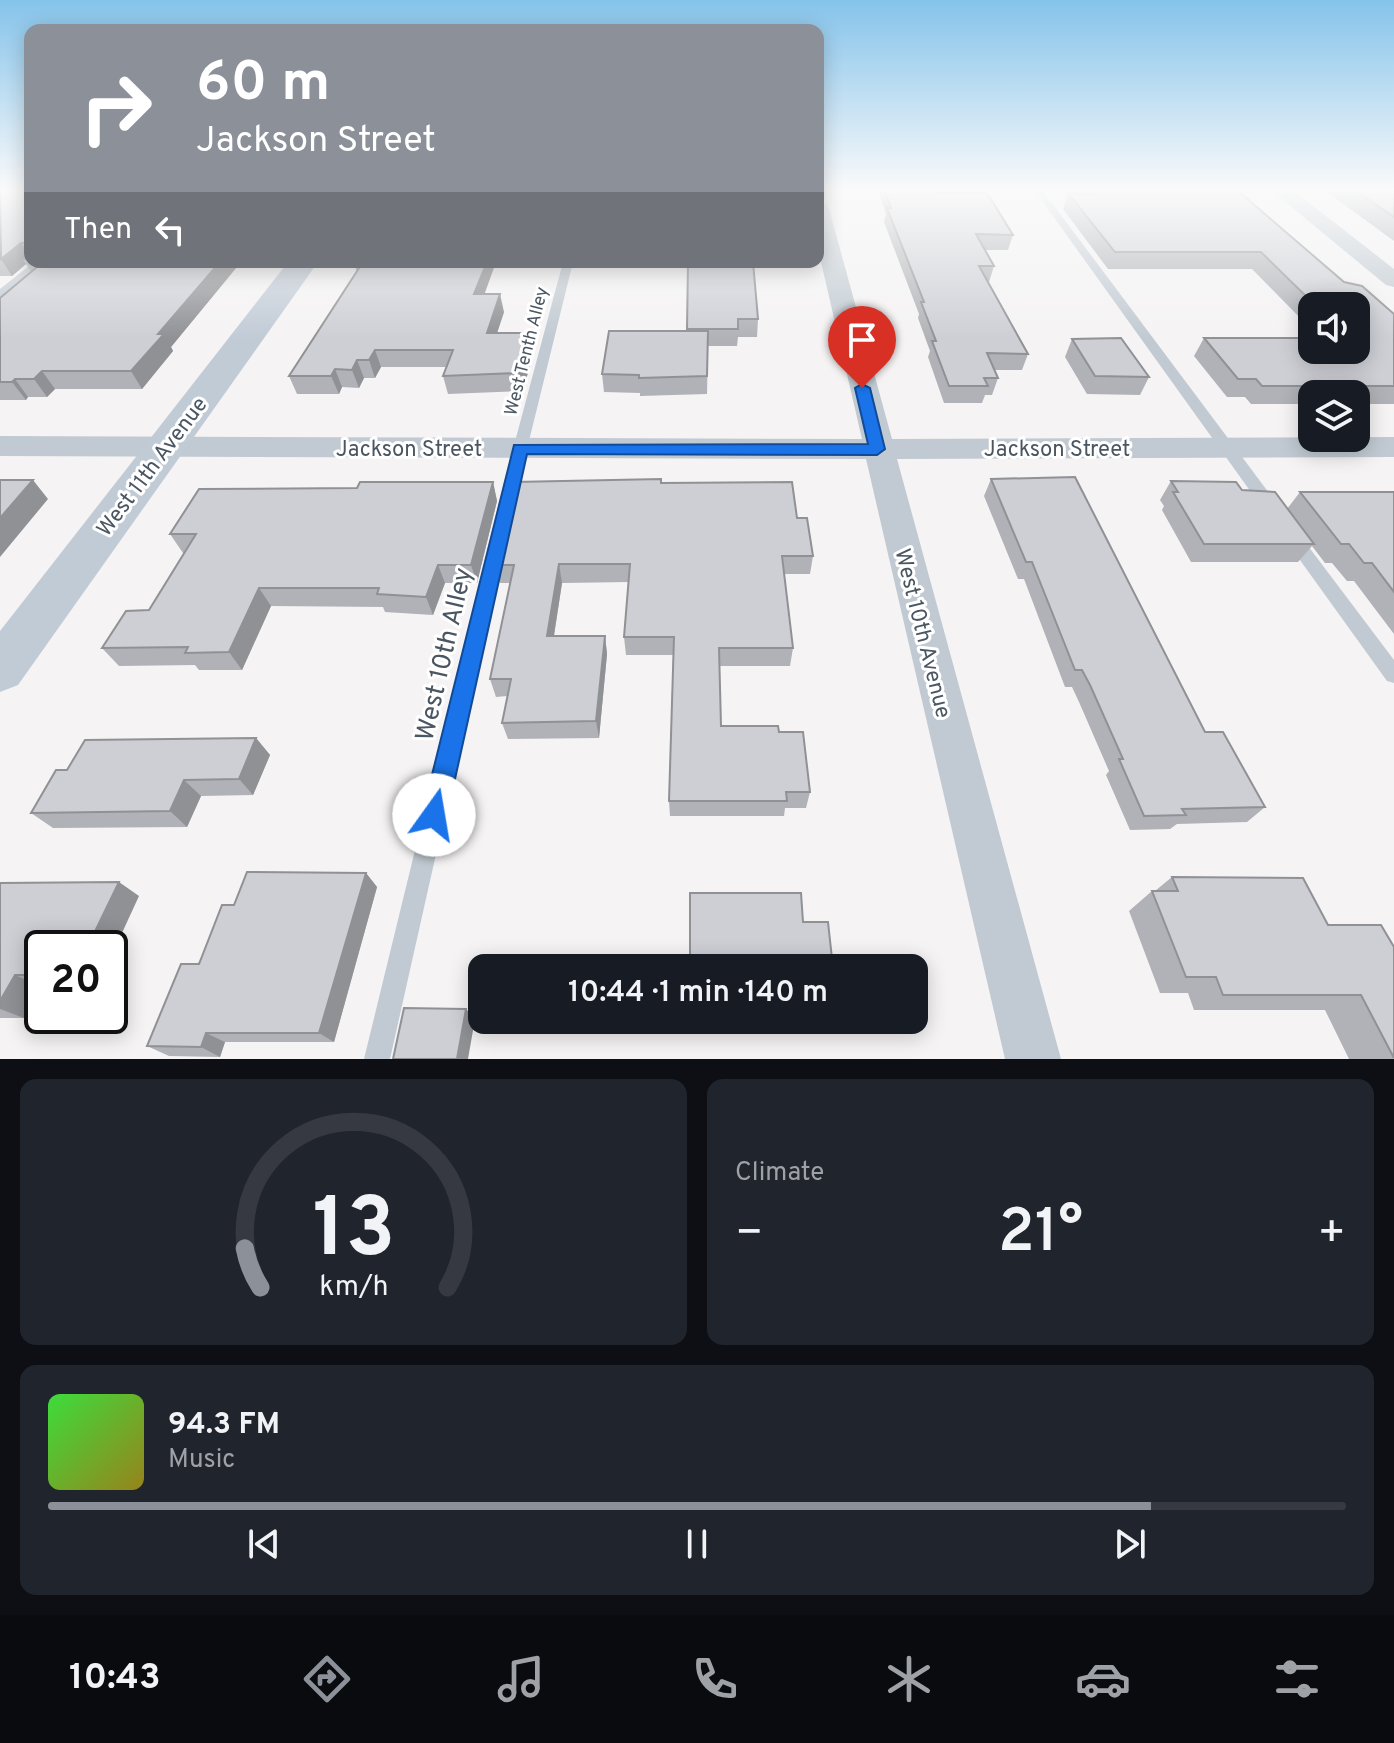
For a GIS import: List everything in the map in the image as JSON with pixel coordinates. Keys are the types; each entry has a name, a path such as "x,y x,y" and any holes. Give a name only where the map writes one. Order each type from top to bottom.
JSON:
{"main road":[{"name":"West 11th Avenue","path":"0,670 299,268"}],"street":[{"name":"West 10th Avenue","path":"827,240 1033,1059"},
{"path":"1344,240 1394,280"},
{"name":"Jackson Street","path":"0,446 520,449 1394,447"}],"lane":[{"path":"1075,240 1394,675"},
{"path":"0,295 34,268"},
{"name":"West Tenth Alley","path":"520,449 566,268"},
{"name":"West 10th Alley","path":"377,1059 520,449"}],"building":[{"path":"1,240 24,240 24,243 1,259"},
{"path":"900,240 980,240 994,266 979,266 1028,354 987,353 998,378 984,378 988,386 949,386 932,341 936,341 921,302 924,302"},
{"path":"1106,240 1296,240 1344,282 1362,286 1369,292 1302,292 1261,252 1115,252"},
{"path":"36,268 215,268 158,334 164,334 131,371 42,371 34,379 0,382 0,298"},
{"path":"359,268 485,268 474,294 500,294 487,333 530,333 519,373 443,376 453,350 375,350 369,360 357,360 352,370 335,369 331,376 289,376"},
{"path":"688,268 754,268 758,319 738,319 738,329 687,329"},
{"path":"1370,293 1394,314 1394,386 1370,386 1370,380 1298,380 1298,386 1262,386 1256,379 1238,379 1204,338 1298,338 1298,364 1370,364"},
{"path":"609,331 708,331 707,376 639,378 639,375 602,374"},
{"path":"1121,338 1149,377 1095,376 1072,339"},
{"path":"1075,477 1205,732 1223,732 1265,807 1182,809 1186,815 1144,816 1090,685 1082,670 1075,670 1032,562 1026,562 991,479"},
{"path":"661,479 661,483 792,482 797,518 807,518 813,556 782,556 793,648 719,648 721,726 778,726 779,732 803,732 810,792 786,792 787,801 669,801 674,637 624,637 630,564 559,564 547,636 605,636 596,721 502,723 511,679 490,679 514,565 495,565 514,482"},
{"path":"0,480 33,480 0,518"},
{"path":"1171,481 1236,482 1242,490 1275,492 1314,544 1204,544 1173,492 1178,492"},
{"path":"360,482 493,482 471,565 438,565 426,597 377,594 379,588 259,588 229,652 185,653 188,647 102,648 126,611 149,610 196,534 170,534 199,489 357,488"},
{"path":"1300,492 1394,492 1394,592 1372,563 1364,563 1349,544 1341,544"},
{"path":"256,738 239,779 184,780 170,811 31,813 56,770 67,770 85,740"},
{"path":"247,872 366,873 319,1033 206,1033 201,1047 147,1046 181,964 199,964 222,905 234,905"},
{"path":"1172,877 1303,878 1328,925 1381,925 1394,947 1394,1058 1361,995 1223,995 1216,977 1186,977 1152,891 1178,891"},
{"path":"119,882 96,930 24,930 24,975 15,975 0,1001 0,883"},
{"path":"690,893 801,893 803,922 828,922 831,954 690,954"},
{"path":"404,1008 466,1009 457,1059 393,1059"}],"route":[{"path":"434,815 520,449 877,449 862,388"}]}
